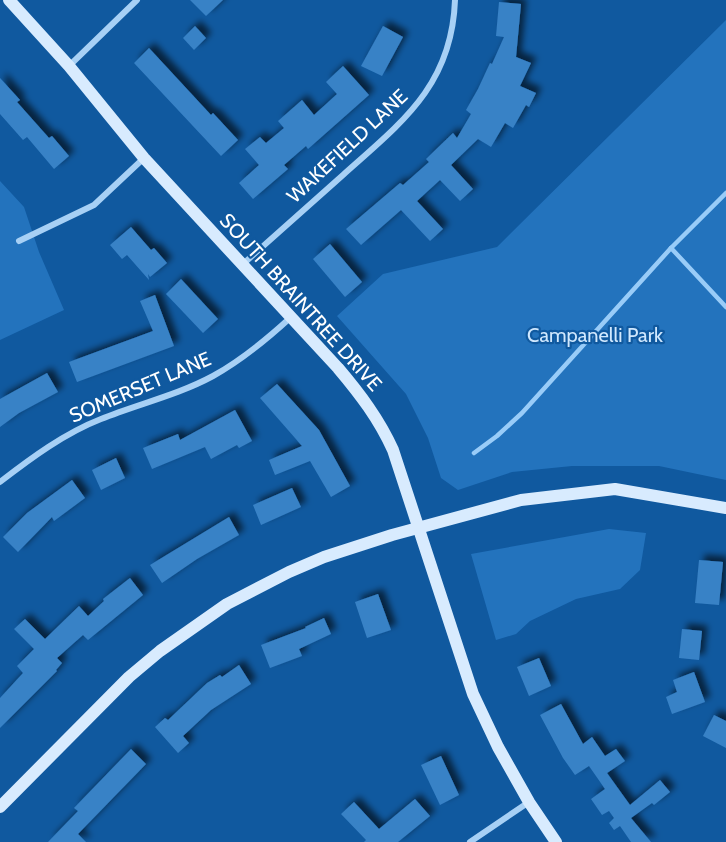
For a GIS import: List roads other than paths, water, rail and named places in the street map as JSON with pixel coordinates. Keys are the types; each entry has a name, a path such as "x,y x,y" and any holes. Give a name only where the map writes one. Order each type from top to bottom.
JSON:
{"street":[{"name":"SOUTH BRAINTREE DRIVE","path":"9,0 69,66 144,158 338,368 377,417 393,450 473,694 498,747 529,802 556,842"},
{"path":"69,66 137,0"},
{"name":"WAKEFIELD LANE","path":"242,265 390,134 419,104 441,66 448,48 453,30 455,0"},
{"path":"19,242 94,205 144,158"},
{"name":"SOMERSET LANE","path":"0,482 61,439 99,420 211,377 258,346 290,318"},
{"path":"0,807 129,677 186,631 227,604 289,572 366,542 521,500 615,489 726,508"},
{"path":"470,842 529,802"}],"waterway":[{"path":"474,453 522,413 671,248 726,193"},
{"path":"671,248 726,307"}],"park label":[{"name":"Campanelli Park","path":"595,335"}]}
